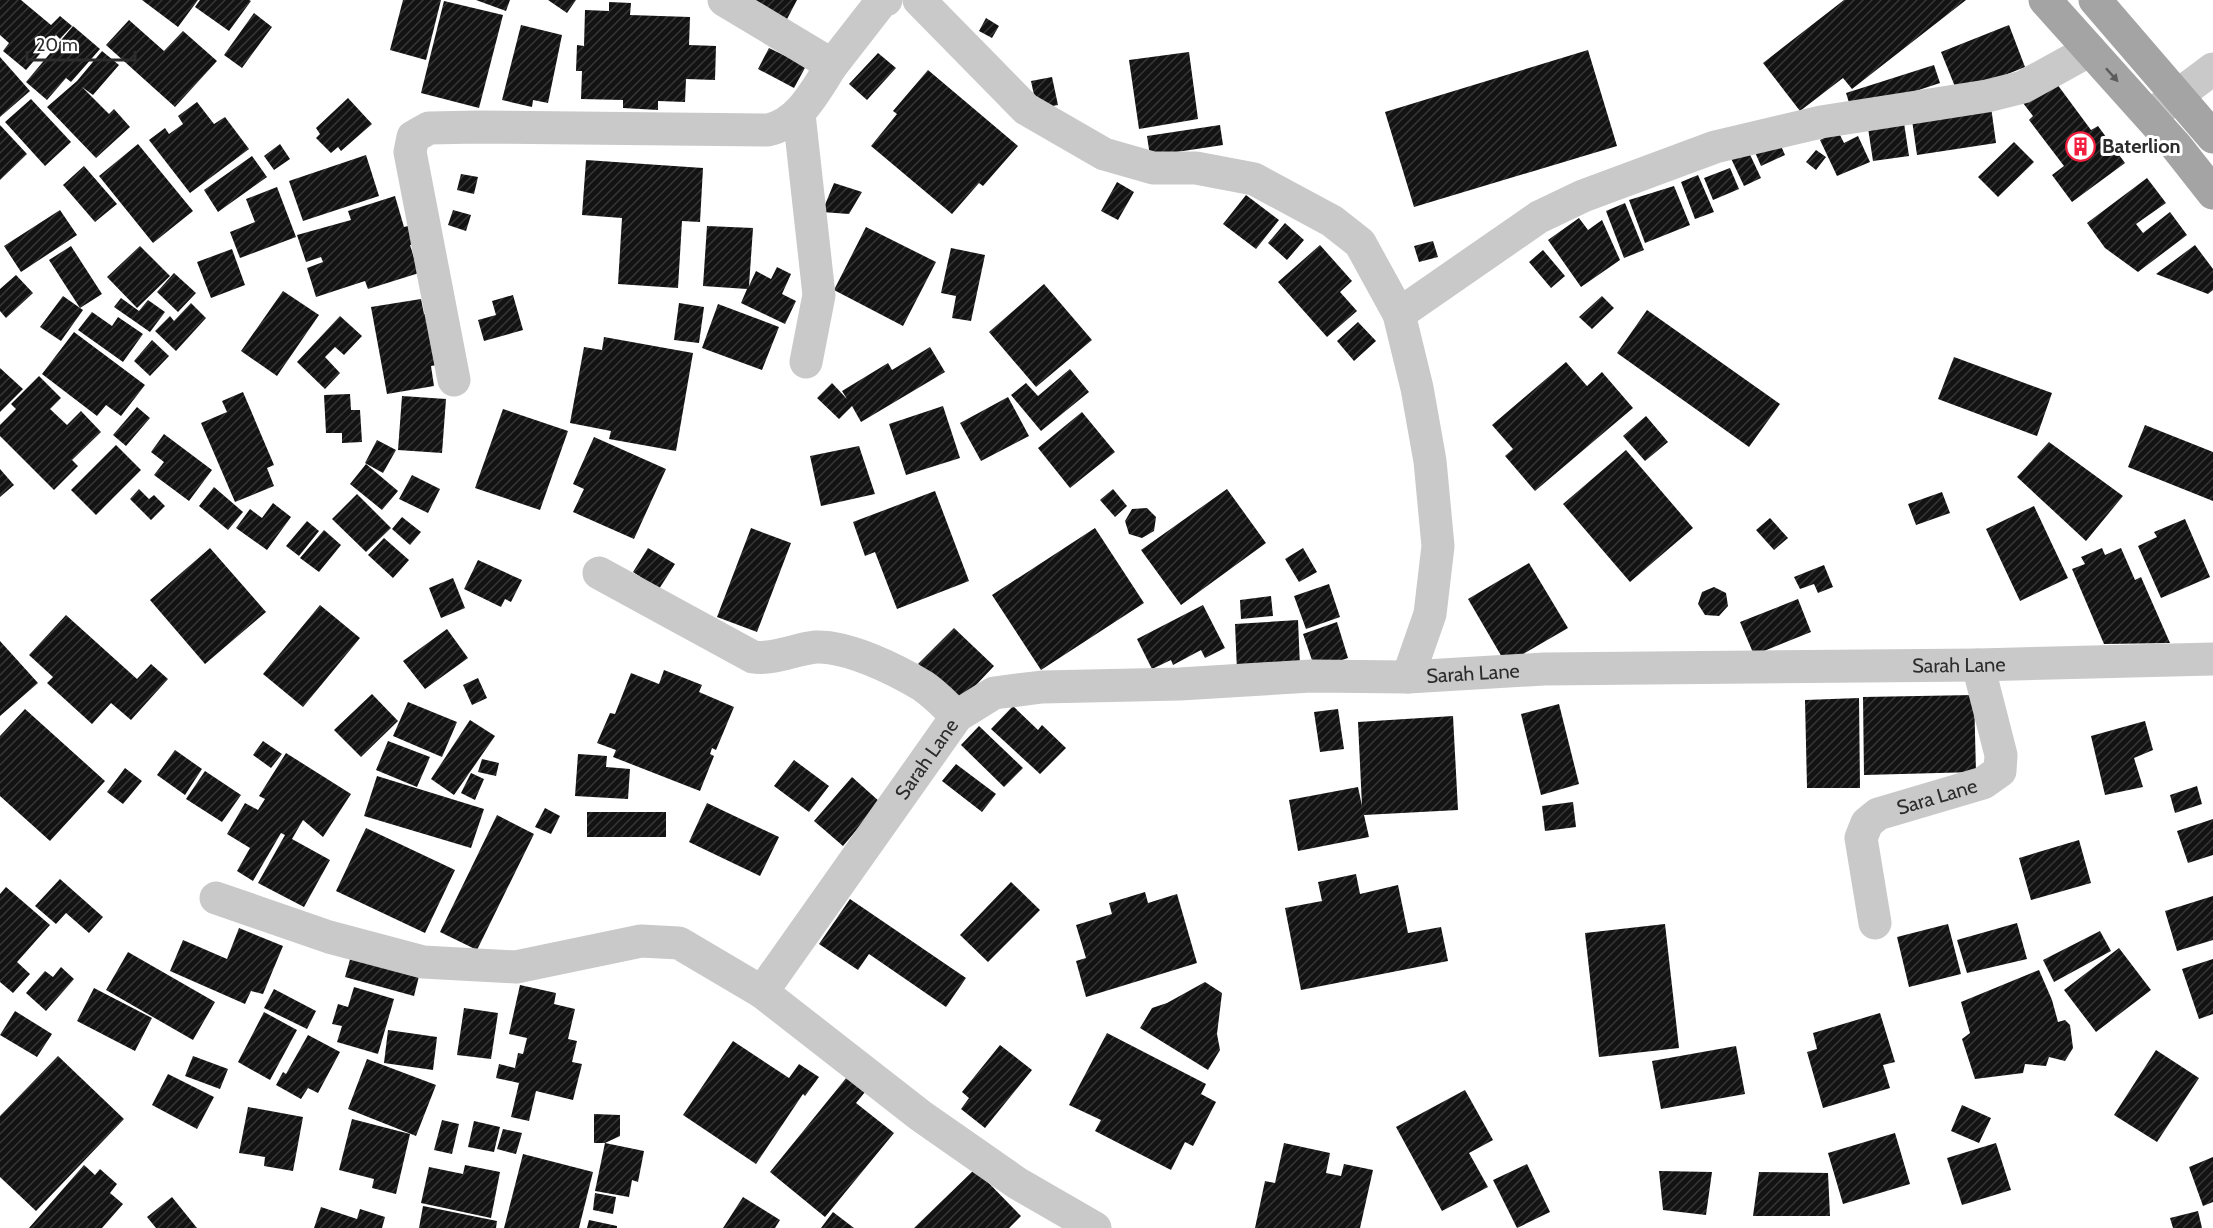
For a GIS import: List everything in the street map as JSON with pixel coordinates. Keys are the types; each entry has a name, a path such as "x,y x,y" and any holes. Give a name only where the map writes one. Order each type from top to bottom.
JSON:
{"main road":[{"path":"2045,0 2150,116 2213,193"},
{"path":"2095,0 2213,137"}],"street":[{"path":"724,0 832,65"},
{"path":"454,380 410,152 413,137 429,128 768,130 783,127 799,114 832,65 881,2 886,0"},
{"path":"918,0 1026,109 1104,154 1153,168 1196,168 1254,179 1332,221 1360,243 1400,314 1417,388 1430,461 1438,546 1430,614 1408,676"},
{"path":"1400,314 1539,217 1583,196 1715,147 1821,122 1987,96 2023,87 2090,50"},
{"path":"2150,116 2213,69"},
{"path":"799,114 819,295 806,362"},
{"path":"599,573 753,657 762,658 807,648 827,647 848,652 924,687 957,716"},
{"name":"Sarah Lane","path":"762,992 957,716 993,693 1042,687 1180,684 1311,676 1408,676 1544,669 1978,665 2213,659"},
{"name":"Sara Lane","path":"1875,923 1861,838 1866,823 1878,814 1983,783 2000,771 2001,755 1978,665"},
{"path":"216,898 329,936 423,962 516,967 641,941 679,944 762,992 921,1116 1017,1183 1095,1228"}],"building":[{"path":"0,0 21,0 51,25 60,16 72,26 60,39 56,35 26,70 3,51 9,43 0,35"},
{"path":"142,0 198,0 178,27"},
{"path":"200,0 251,1 229,31 195,7"},
{"path":"403,0 441,0 426,60 390,50"},
{"path":"476,0 510,0 506,11"},
{"path":"548,0 576,0 567,13"},
{"path":"748,0 797,0 786,21"},
{"path":"1844,0 1966,0 1852,89 1843,78 1800,111 1763,63"},
{"path":"444,1 503,15 479,108 421,93"},
{"path":"609,2 631,3 630,15 690,17 689,45 716,46 715,80 686,79 685,102 658,101 658,110 623,108 623,100 581,99 582,71 576,71 577,45 584,46 585,10 609,11"},
{"path":"254,13 272,27 242,68 224,55"},
{"path":"986,18 999,26 992,38 979,31"},
{"path":"129,20 164,51 183,31 217,61 175,107 106,45"},
{"path":"521,25 562,35 548,103 533,100 532,107 502,100"},
{"path":"2009,25 2025,67 1958,94 1941,52"},
{"path":"73,26 100,49 71,82 66,78 47,100 26,82"},
{"path":"769,48 806,66 794,88 758,69"},
{"path":"1588,50 1617,146 1414,207 1385,112"},
{"path":"102,51 119,65 93,95 82,87 109,114 114,109 130,127 96,158 47,107 77,81"},
{"path":"1189,52 1198,119 1139,129 1129,60"},
{"path":"878,53 896,68 867,100 849,84"},
{"path":"0,57 30,91 0,117"},
{"path":"1934,65 1940,83 1852,112 1846,93"},
{"path":"928,70 1018,146 983,186 979,183 952,214 871,146 897,114 893,111"},
{"path":"1052,77 1058,105 1037,109 1031,81"},
{"name":"Baterlion","path":"2054,80 2091,130 2098,126 2125,163 2072,202 2052,175 2064,166 2029,120 2033,116 2023,103"},
{"path":"348,98 372,124 341,151 338,147 331,153 316,138 320,134 316,128"},
{"path":"31,99 71,142 45,166 5,122"},
{"path":"197,102 214,124 225,117 249,149 190,193 149,140 165,128 169,134 183,124 178,116"},
{"path":"1991,107 1996,143 1917,155 1912,120"},
{"path":"1904,123 1909,156 1873,161 1868,128"},
{"path":"0,125 27,154 0,180"},
{"path":"1220,125 1223,145 1150,156 1147,136"},
{"path":"1838,131 1844,143 1858,136 1870,162 1837,176 1820,140"},
{"path":"1778,139 1785,155 1761,166 1754,150"},
{"path":"2014,142 2034,162 1998,197 1978,177"},
{"path":"138,144 193,211 153,243 99,176"},
{"path":"280,144 290,159 274,170 264,156"},
{"path":"1745,144 1761,178 1744,186 1728,152"},
{"path":"1816,150 1826,157 1816,170 1806,162"},
{"path":"366,155 379,196 303,221 289,181"},
{"path":"252,156 267,177 218,212 204,190"},
{"path":"586,160 703,168 700,222 682,221 678,288 618,284 622,218 582,215"},
{"path":"84,166 117,204 95,222 63,185"},
{"path":"1730,168 1739,189 1713,200 1704,178"},
{"path":"461,174 478,177 474,194 457,190"},
{"path":"1698,175 1714,212 1695,219 1681,182"},
{"path":"2147,178 2166,203 2136,224 2143,233 2170,212 2187,235 2138,272 2105,248 2087,223"},
{"path":"1117,182 1134,192 1118,220 1101,211"},
{"path":"834,183 862,192 849,214 822,212"},
{"path":"1674,186 1690,225 1645,243 1629,200"},
{"path":"277,187 296,237 240,258 230,232 255,222 246,199"},
{"path":"1246,195 1279,220 1256,249 1223,224"},
{"path":"395,196 404,227 412,225 418,243 410,245 419,273 368,289 365,281 316,297 307,268 323,262 321,257 306,262 297,235 351,220 348,211"},
{"path":"1625,203 1644,250 1624,258 1606,211"},
{"path":"60,210 77,235 21,272 4,246"},
{"path":"453,210 471,215 466,231 448,225"},
{"path":"1579,218 1588,230 1602,220 1620,260 1581,287 1548,240"},
{"path":"1285,223 1304,240 1287,260 1268,243"},
{"path":"707,226 753,228 749,286 756,271 771,279 777,267 791,274 782,294 796,301 785,324 741,303 747,289 703,286"},
{"path":"866,227 936,262 903,326 834,290"},
{"path":"1433,241 1438,257 1419,262 1414,246"},
{"path":"1320,245 1352,281 1340,292 1357,311 1327,337 1278,282"},
{"path":"2195,245 2213,269 2213,290 2208,294 2156,274"},
{"path":"71,246 102,294 80,308 49,260"},
{"path":"140,246 170,276 137,308 107,277"},
{"path":"951,248 985,255 971,321 952,318 956,296 941,293"},
{"path":"232,249 245,285 211,298 197,262"},
{"path":"1543,250 1565,276 1551,288 1529,262"},
{"path":"174,273 196,293 178,312 157,292"},
{"path":"16,275 33,293 6,318 0,311 0,289"},
{"path":"1044,284 1092,340 1036,387 989,332"},
{"path":"283,291 319,315 277,376 241,351"},
{"path":"513,295 523,330 484,341 478,320 496,315 492,301"},
{"path":"63,296 83,310 61,341 40,327"},
{"path":"1602,296 1614,308 1592,329 1579,317"},
{"path":"121,298 139,311 148,300 165,312 150,332 114,307"},
{"path":"421,299 424,314 433,313 442,364 431,366 434,386 387,394 371,307"},
{"path":"191,303 206,318 176,351 155,331 170,316 174,321"},
{"path":"679,303 704,307 699,343 674,340"},
{"path":"718,304 779,327 762,370 702,348"},
{"path":"1647,310 1780,404 1749,447 1617,353"},
{"path":"92,312 112,326 118,317 143,334 123,362 78,330"},
{"path":"340,316 362,336 344,355 335,347 325,357 340,373 325,389 297,362"},
{"path":"1358,322 1376,341 1354,361 1337,341"},
{"path":"74,332 145,385 121,416 106,405 97,416 42,374"},
{"path":"604,337 693,353 676,451 609,439 611,431 570,423 584,347 602,350"},
{"path":"152,340 169,356 150,376 134,361"},
{"path":"930,347 945,372 861,422 852,406 839,419 817,398 832,383 847,399 842,391 888,363 892,370"},
{"path":"1954,357 2052,393 2037,436 1938,399"},
{"path":"1566,362 1587,386 1602,372 1633,408 1535,491 1505,456 1513,449 1492,425"},
{"path":"0,368 23,389 0,412"},
{"path":"1070,369 1089,392 1041,431 1011,395 1026,383 1038,396"},
{"path":"39,376 61,398 50,409 67,425 81,411 101,432 72,460 78,466 54,490 0,436 0,425 16,409 11,404"},
{"path":"243,392 274,465 267,468 274,486 235,502 201,423 227,412 222,401"},
{"path":"350,394 351,410 360,410 362,442 342,443 342,433 326,433 324,395"},
{"path":"402,396 446,399 442,453 398,450"},
{"path":"1008,397 1029,436 981,461 960,423"},
{"path":"943,406 960,458 906,475 889,424"},
{"path":"137,407 150,418 126,446 113,435"},
{"path":"503,409 568,431 540,510 475,488"},
{"path":"1082,412 1115,452 1070,488 1038,448"},
{"path":"1646,416 1668,442 1645,461 1623,436"},
{"path":"2145,425 2213,452 2213,501 2128,467"},
{"path":"164,434 212,470 189,501 154,475 164,462 151,452"},
{"path":"594,437 666,469 634,539 573,512 584,489 573,484"},
{"path":"377,440 396,450 383,473 365,463"},
{"path":"2049,442 2123,496 2086,541 2017,477"},
{"path":"116,445 141,470 96,515 71,490"},
{"path":"859,446 875,494 821,506 810,456"},
{"path":"1626,450 1693,528 1630,582 1563,504"},
{"path":"366,464 398,491 382,510 350,484"},
{"path":"0,469 14,485 0,497"},
{"path":"412,475 440,489 428,513 399,499"},
{"path":"214,487 243,512 228,530 199,506"},
{"path":"139,489 149,499 154,495 165,506 151,520 130,499"},
{"path":"1113,489 1127,506 1115,517 1100,500"},
{"path":"1227,489 1266,543 1181,605 1141,550"},
{"path":"935,491 969,581 897,609 875,552 865,556 853,522"},
{"path":"1942,492 1950,513 1916,525 1908,504"},
{"path":"357,494 391,528 366,552 332,519"},
{"path":"273,503 291,517 267,550 236,528 250,509 262,518"},
{"path":"2034,506 2068,578 2020,601 1986,529"},
{"path":"1147,508 1156,517 1154,531 1142,538 1129,534 1125,521 1132,509"},
{"path":"402,517 421,532 410,545 392,529"},
{"path":"1770,518 1788,538 1774,550 1756,530"},
{"path":"2185,519 2210,577 2161,598 2138,546 2157,537 2154,532"},
{"path":"307,521 319,531 299,556 286,546"},
{"path":"751,528 791,543 757,632 717,617"},
{"path":"1095,528 1144,603 1041,670 992,595"},
{"path":"324,530 341,545 319,572 300,558"},
{"path":"384,538 409,560 393,578 368,555"},
{"path":"210,548 266,612 205,664 150,600"},
{"path":"648,548 675,564 659,589 633,572"},
{"path":"1303,548 1317,572 1299,582 1285,559"},
{"path":"2102,548 2105,555 2121,548 2135,580 2141,577 2170,643 2104,644 2072,569 2085,564 2081,557"},
{"path":"478,560 522,580 511,602 505,599 501,607 464,589"},
{"path":"1529,563 1568,628 1506,664 1468,599"},
{"path":"1824,565 1833,587 1818,593 1814,584 1800,589 1794,577"},
{"path":"453,578 465,608 441,618 429,588"},
{"path":"1329,584 1340,617 1306,629 1294,596"},
{"path":"1714,587 1726,593 1728,606 1719,616 1705,615 1698,604 1702,592"},
{"path":"1271,596 1273,616 1241,619 1240,600"},
{"path":"1798,599 1811,632 1754,655 1740,622"},
{"path":"320,605 360,638 303,707 263,674"},
{"path":"1203,605 1225,648 1205,658 1201,650 1173,665 1171,660 1152,669 1137,639"},
{"path":"66,615 137,679 151,664 168,679 131,720 111,703 92,724 47,683 53,677 29,655"},
{"path":"1298,620 1300,667 1237,671 1235,624"},
{"path":"1337,622 1348,658 1315,669 1303,634"},
{"path":"954,628 994,666 960,702 918,664"},
{"path":"447,629 468,658 425,689 403,661"},
{"path":"0,641 38,683 0,716"},
{"path":"664,670 702,685 699,692 734,707 716,750 712,748 710,754 714,756 700,791 613,757 616,750 597,743 610,713 615,714 631,673 659,684"},
{"path":"478,678 487,698 472,705 463,685"},
{"path":"372,694 398,721 361,757 334,730"},
{"path":"1974,695 1976,772 1864,775 1863,697"},
{"path":"1859,698 1860,788 1807,788 1805,700"},
{"path":"408,702 457,722 442,757 393,736"},
{"path":"1559,704 1579,784 1541,795 1521,714"},
{"path":"1013,706 1038,730 1042,725 1066,748 1040,774 991,729"},
{"path":"25,709 105,781 50,841 0,796 0,736"},
{"path":"1338,709 1344,749 1320,752 1314,712"},
{"path":"1453,716 1458,810 1364,815 1369,837 1298,851 1289,800 1358,787 1362,806 1358,722"},
{"path":"470,720 495,736 454,795 431,779"},
{"path":"2145,721 2153,750 2134,758 2143,787 2105,795 2091,736"},
{"path":"979,726 1023,768 1004,787 961,745"},
{"path":"263,741 282,754 271,768 253,755"},
{"path":"388,741 430,757 417,787 376,770"},
{"path":"175,750 202,769 185,795 157,775"},
{"path":"286,753 351,794 323,837 303,820 292,839 330,860 304,907 258,883 285,835 281,833 253,881 237,871 250,848 227,834 245,803 258,810 265,799 259,796"},
{"path":"578,754 607,756 606,767 630,769 628,799 575,796"},
{"path":"482,759 499,763 496,776 478,772"},
{"path":"794,760 829,786 809,812 774,786"},
{"path":"956,764 996,794 982,812 942,781"},
{"path":"125,768 142,781 123,804 107,792"},
{"path":"205,771 241,795 222,822 186,799"},
{"path":"471,773 484,779 475,800 461,793"},
{"path":"377,776 484,809 471,848 364,816"},
{"path":"852,777 880,802 843,846 814,821"},
{"path":"2197,786 2202,804 2175,813 2170,795"},
{"path":"1573,802 1576,827 1545,831 1542,806"},
{"path":"707,803 779,837 760,876 689,842"},
{"path":"545,808 560,816 551,834 535,827"},
{"path":"587,812 666,812 666,837 587,837"},
{"path":"497,815 534,834 477,950 440,932"},
{"path":"2213,819 2213,855 2188,863 2177,831"},
{"path":"366,828 455,870 425,933 336,891"},
{"path":"2079,840 2091,883 2031,900 2019,858"},
{"path":"1356,874 1360,894 1398,885 1408,933 1441,927 1448,961 1301,990 1285,908 1322,901 1318,882"},
{"path":"60,879 103,917 89,933 66,913 56,924 35,906"},
{"path":"1011,882 1040,910 988,962 960,935"},
{"path":"6,887 50,925 17,962 30,974 13,993 0,982 0,894"},
{"path":"1145,892 1148,903 1177,894 1197,963 1086,997 1076,961 1086,958 1076,925 1112,914 1109,903"},
{"path":"2213,896 2213,940 2177,951 2165,911"},
{"path":"850,899 966,978 946,1007 869,954 858,970 819,944"},
{"path":"2017,923 2027,959 1967,973 1957,940"},
{"path":"1665,924 1679,1048 1599,1057 1585,933"},
{"path":"1948,924 1961,974 1909,987 1897,937"},
{"path":"239,928 283,946 263,994 251,991 245,1004 170,971 183,940 227,959"},
{"path":"2100,931 2111,951 2054,982 2043,960"},
{"path":"2119,948 2151,990 2096,1032 2064,990"},
{"path":"128,952 215,1002 193,1040 106,990"},
{"path":"351,956 419,976 414,996 345,977"},
{"path":"2213,959 2213,1014 2199,1019 2182,969"},
{"path":"61,967 74,979 46,1011 26,993 45,971 53,977"},
{"path":"2039,970 2052,1000 2058,1022 2065,1020 2070,1025 2073,1048 2065,1061 2049,1057 2046,1066 2025,1064 2023,1073 1975,1079 1962,1039 1970,1033 1961,1002"},
{"path":"1205,982 1222,993 1217,1034 1220,1050 1208,1070 1140,1028 1152,1008 1167,1003"},
{"path":"520,985 556,993 554,1004 575,1009 568,1039 577,1041 572,1062 582,1064 573,1100 536,1091 529,1121 511,1117 519,1083 496,1078 499,1064 515,1068 518,1053 523,1054 527,1038 509,1034"},
{"path":"354,987 394,999 378,1054 337,1042 342,1026 332,1024 338,1004 348,1007"},
{"path":"94,988 152,1018 135,1051 77,1021"},
{"path":"274,989 316,1011 307,1029 264,1008"},
{"path":"464,1008 498,1013 491,1059 457,1055"},
{"path":"15,1011 52,1034 37,1057 0,1035"},
{"path":"264,1012 297,1030 270,1080 238,1062"},
{"path":"1880,1013 1895,1062 1883,1065 1890,1088 1823,1108 1807,1052 1817,1049 1813,1033"},
{"path":"388,1030 437,1037 433,1070 384,1063"},
{"path":"1107,1033 1206,1084 1201,1094 1216,1102 1193,1146 1185,1142 1171,1170 1095,1131 1101,1120 1069,1105"},
{"path":"308,1035 340,1052 318,1093 308,1088 301,1099 276,1085 283,1072 286,1074"},
{"path":"733,1041 789,1078 799,1064 819,1077 805,1096 803,1094 756,1164 683,1115"},
{"path":"1000,1045 1032,1070 985,1128 961,1109 969,1098 962,1092"},
{"path":"1736,1046 1745,1094 1661,1109 1652,1061"},
{"path":"2156,1050 2199,1078 2157,1142 2114,1115"},
{"path":"58,1056 124,1119 36,1211 0,1177 0,1116"},
{"path":"193,1056 228,1069 220,1089 185,1076"},
{"path":"367,1059 436,1085 416,1136 348,1109"},
{"path":"168,1074 214,1097 197,1129 152,1105"},
{"path":"847,1077 865,1092 856,1103 894,1133 825,1217 770,1172"},
{"path":"1465,1090 1493,1140 1469,1153 1488,1187 1442,1211 1396,1127"},
{"path":"1962,1105 1991,1118 1979,1143 1951,1131"},
{"path":"248,1107 303,1117 293,1171 264,1166 265,1157 239,1153"},
{"path":"594,1114 620,1115 620,1136 605,1143 594,1143"},
{"path":"352,1119 410,1134 396,1194 372,1188 374,1179 339,1170"},
{"path":"442,1120 459,1124 452,1154 434,1150"},
{"path":"474,1121 500,1127 494,1152 468,1147"},
{"path":"503,1129 522,1133 516,1154 497,1149"},
{"path":"1895,1133 1910,1184 1843,1204 1828,1153"},
{"path":"605,1143 644,1151 638,1182 632,1180 629,1197 595,1191"},
{"path":"1284,1143 1330,1153 1326,1173 1341,1176 1344,1164 1373,1170 1360,1228 1255,1228 1265,1181 1275,1183"},
{"path":"1996,1143 2011,1190 1962,1205 1947,1158"},
{"path":"523,1154 593,1172 579,1228 504,1228"},
{"path":"2213,1157 2213,1202 2203,1206 2189,1167"},
{"path":"1527,1164 1550,1212 1517,1228 1493,1180"},
{"path":"84,1165 95,1175 100,1169 117,1184 110,1193 123,1204 102,1228 29,1228"},
{"path":"465,1165 500,1172 491,1218 421,1203 429,1167 463,1174"},
{"path":"975,1169 1021,1216 1009,1228 914,1228"},
{"path":"1659,1171 1712,1172 1706,1215 1663,1210"},
{"path":"1759,1172 1828,1173 1830,1216 1753,1216"},
{"path":"595,1193 616,1197 613,1214 593,1210"},
{"path":"172,1197 197,1228 156,1228 147,1217"},
{"path":"743,1197 780,1220 775,1228 723,1228"},
{"path":"423,1206 497,1221 496,1228 419,1228"},
{"path":"321,1207 357,1219 360,1209 385,1217 382,1228 314,1228"},
{"path":"2198,1211 2202,1228 2173,1228 2170,1218"},
{"path":"833,1212 854,1228 821,1228"},
{"path":"589,1220 617,1226 617,1228 587,1228"}],"place":[{"name":"Baterlion","path":"2081,146"}]}
